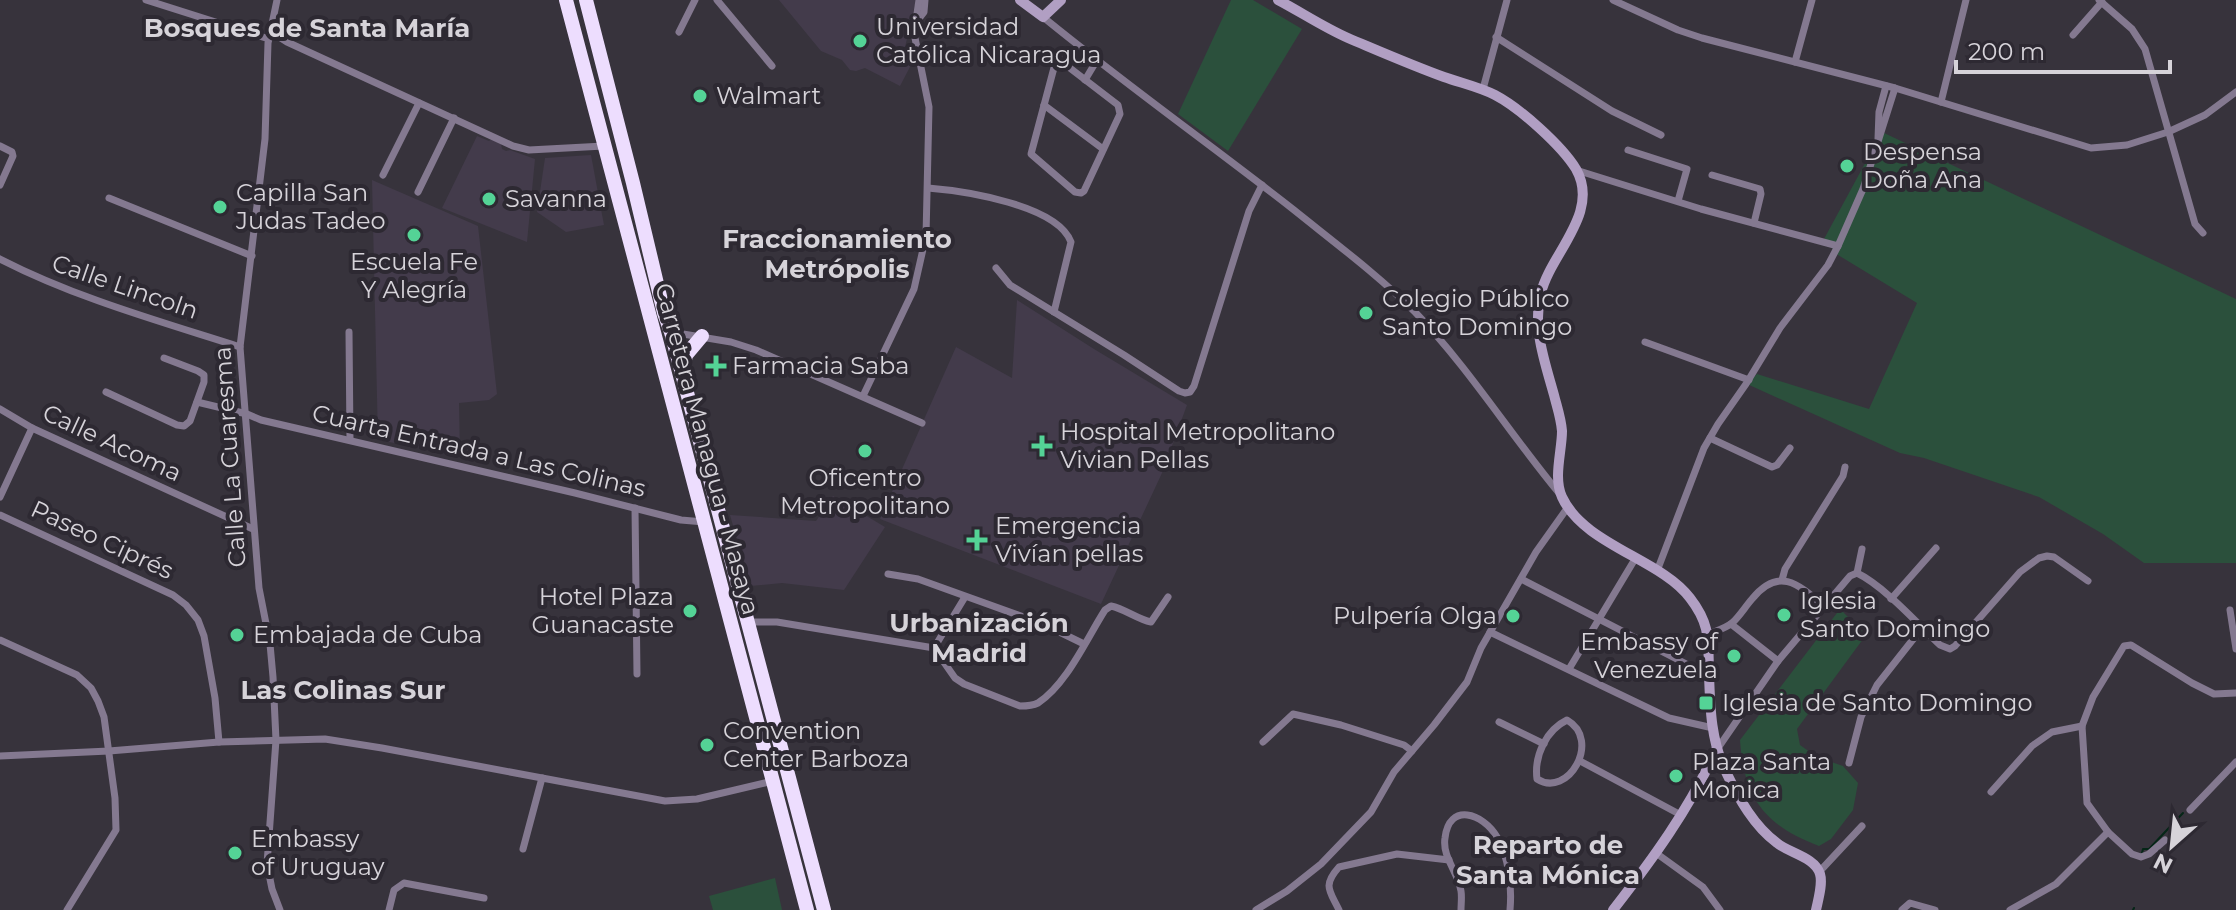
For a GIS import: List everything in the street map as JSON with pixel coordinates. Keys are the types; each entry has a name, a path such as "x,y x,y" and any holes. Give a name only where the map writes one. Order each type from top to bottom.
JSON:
{"highway":[{"name":"Carretera Managua - Masaya","path":"566,0 807,910"},
{"name":"Carretera Managua - Masaya","path":"586,0 664,313 824,910"},
{"path":"608,161 619,165 625,154"},
{"path":"614,186 620,175 625,175 633,183"},
{"path":"641,285 652,313 661,326 671,332 665,342 670,395"},
{"path":"683,379 686,355 702,336"}],"street":[{"path":"146,0 270,35 513,146 529,150 604,146"},
{"name":"Calle La Cuaresma","path":"277,0 270,35 265,139 240,347 253,529 272,666 276,740 267,864 280,909"},
{"path":"679,32 695,0"},
{"path":"717,0 772,66"},
{"path":"863,396 914,289 926,236 929,107 914,33 919,0"},
{"path":"916,23 924,12 925,0"},
{"path":"1020,0 1262,185 1348,253 1415,312 1568,507 1605,540 1657,571 1687,594 1702,614 1709,634 1709,674 1716,750 1740,799 1759,827 1778,844 1804,857 1820,871 1816,910"},
{"path":"1043,17 1061,0"},
{"path":"1278,0 1292,3 1345,36 1498,97 1551,139 1576,170 1582,183 1581,209 1541,291 1537,323 1561,420 1561,495"},
{"path":"1483,89 1507,0"},
{"path":"1613,0 1690,34 1895,88 2091,148 2127,145 2168,132 2205,115 2236,92"},
{"path":"1795,62 1812,0"},
{"path":"1941,102 1966,0"},
{"path":"2073,35 2100,1 2132,29 2145,49 2195,224 2203,233"},
{"path":"1496,37 1612,111 1661,135"},
{"path":"1085,80 1097,60"},
{"path":"1062,62 1085,80 1118,105 1120,114 1084,191 1079,193 1031,156 1056,63 1062,62"},
{"path":"1878,141 1879,112 1886,86"},
{"path":"1657,571 1704,448 1780,328 1828,265 1838,246 1863,189 1895,88"},
{"path":"383,175 419,103"},
{"path":"1044,105 1103,149"},
{"path":"418,192 454,118"},
{"path":"0,146 12,152 13,156 0,185"},
{"path":"1628,150 1687,169 1678,201"},
{"path":"1576,170 1838,246"},
{"path":"1712,175 1760,189 1754,223"},
{"path":"996,268 1010,285 1179,391 1190,392 1249,211 1262,185"},
{"path":"928,188 1013,203 1056,223 1067,232 1071,242 1054,312"},
{"path":"109,198 252,256"},
{"name":"Calle Lincoln","path":"0,259 93,300 240,347"},
{"path":"349,332 350,440"},
{"path":"671,332 702,336 756,350 922,423"},
{"path":"1645,342 1749,380"},
{"path":"106,392 184,426 190,421 204,375 164,358"},
{"name":"Cuarta Entrada a Las Colinas","path":"197,402 681,520 704,522"},
{"name":"Calle Acoma","path":"0,409 32,428 253,529"},
{"path":"0,497 32,428"},
{"path":"1710,438 1772,467 1790,448"},
{"path":"1782,580 1785,569 1843,476 1845,467"},
{"path":"1256,910 1321,864 1371,812 1394,772 1467,682 1481,648 1536,552 1568,507"},
{"path":"635,508 637,674"},
{"name":"Paseo Ciprés","path":"0,515 173,595 186,605 198,620 204,636 219,742"},
{"path":"1891,599 1936,548"},
{"path":"1857,573 1862,549"},
{"path":"1613,910 1656,853 1681,815 1716,750 1778,661 1850,576 1857,573 1865,577 1940,645 1950,649 2020,572 2039,558 2054,557 2088,581"},
{"path":"1569,669 1635,559"},
{"path":"888,574 918,579 1043,624 1084,644"},
{"path":"1521,579 1709,674"},
{"path":"1709,634 1731,624 1761,588 1771,582 1782,580 1808,593 1825,607"},
{"path":"934,648 965,597"},
{"path":"749,622 777,622 934,648 948,671 964,684 1020,706 1030,706 1055,688 1105,610 1111,606 1151,622 1168,597"},
{"path":"2230,610 2236,649"},
{"path":"1731,624 1778,661"},
{"path":"1849,763 1861,717 1877,685 1922,628"},
{"path":"1490,632 1669,718 1713,728"},
{"path":"0,640 77,675 91,688 104,717 116,830 67,910"},
{"path":"2165,840 2149,854 2141,857 2132,854 2108,832 2087,803 2082,726 2093,697 2124,646 2131,645 2214,694 2236,693"},
{"path":"1263,742 1293,714 1341,725 1404,745 1412,751"},
{"path":"1567,720 1576,725 1581,734 1580,761 1570,775 1555,783 1544,784 1537,779 1536,771 1544,744 1558,725 1567,720"},
{"path":"1499,722 1544,744"},
{"path":"1991,792 2032,746 2052,732 2082,726"},
{"path":"0,756 219,742 325,739 665,801 697,799 773,781"},
{"path":"1580,761 1681,815"},
{"path":"2190,810 2236,762"},
{"path":"523,849 542,778"},
{"path":"1461,910 1461,891 1444,852 1447,828 1455,818 1465,814 1482,818 1497,837 1507,864 1512,895 1510,910"},
{"path":"1820,871 1862,826"},
{"path":"2010,910 2056,884 2108,832"},
{"path":"1656,853 1703,887 1720,910"},
{"path":"1339,910 1328,891 1330,880 1339,867 1397,854 1449,860"},
{"path":"389,910 394,890 404,883 484,898"},
{"path":"1902,910 1910,903 1935,910"},
{"path":"280,909 291,910"}],"shaded area":[{"name":"Universidad Católica Nicaragua","path":"779,0 916,0 902,60 911,65 900,86 865,68 850,70 842,60 821,51"},
{"name":"Savanna","path":"477,136 489,141 492,139 506,151 535,159 527,242 442,208"},
{"path":"591,155 604,225 566,232 537,212 545,158"},
{"path":"372,180 478,226 497,394 489,400 459,403 460,455 378,440"},
{"name":"Hospital Metropolitano Vivian Pellas","path":"1017,300 1187,405 1162,473 1101,604 880,519 956,347 1012,378"},
{"path":"833,496 885,527 844,590 782,583 750,586 730,515 816,521"}],"green space":[{"path":"1231,0 1253,0 1302,29 1228,151 1178,114"},
{"path":"1882,132 2236,299 2236,563 2144,563 2103,534 2039,497 1924,458 1900,453 1747,384 1757,374 1869,409 1917,303 1838,255 1824,239"},
{"path":"1840,609 1866,635 1797,729 1800,745 1817,757 1843,766 1858,783 1853,810 1831,839 1819,846 1784,829 1760,807 1746,778 1740,740"},
{"path":"775,878 782,910 713,910 709,896"}],"waterway":[{"path":"2142,853 2183,813"}],"place":[{"name":"Universidad Católica Nicaragua","path":"860,41"},
{"name":"Walmart","path":"700,96"},
{"name":"Despensa Doña Ana","path":"1847,166"},
{"name":"Savanna","path":"489,199"},
{"name":"Capilla San Judas Tadeo","path":"220,207"},
{"name":"Escuela Fe Y Alegría","path":"414,235"},
{"name":"Colegio Público Santo Domingo","path":"1366,313"},
{"name":"Farmacia Saba","path":"716,366"},
{"name":"Hospital Metropolitano Vivian Pellas","path":"1042,446"},
{"name":"Oficentro Metropolitano","path":"865,451"},
{"name":"Emergencia Vivían pellas","path":"977,540"},
{"name":"Hotel Plaza Guanacaste","path":"690,611"},
{"name":"Iglesia Santo Domingo","path":"1784,615"},
{"name":"Pulpería Olga","path":"1513,616"},
{"name":"Embajada de Cuba","path":"237,635"},
{"name":"Embassy of Venezuela","path":"1734,656"},
{"name":"Iglesia de Santo Domingo","path":"1706,703"},
{"name":"Convention Center Barboza","path":"707,745"},
{"name":"Plaza Santa Monica","path":"1676,776"},
{"name":"Embassy of Uruguay","path":"235,853"}],"district":[{"name":"Bosques de Santa María","path":"307,28"},
{"name":"Fraccionamiento Metrópolis","path":"837,254"},
{"name":"Urbanización Madrid","path":"979,638"},
{"name":"Las Colinas Sur","path":"343,690"},
{"name":"Reparto de Santa Mónica","path":"1548,860"}]}
